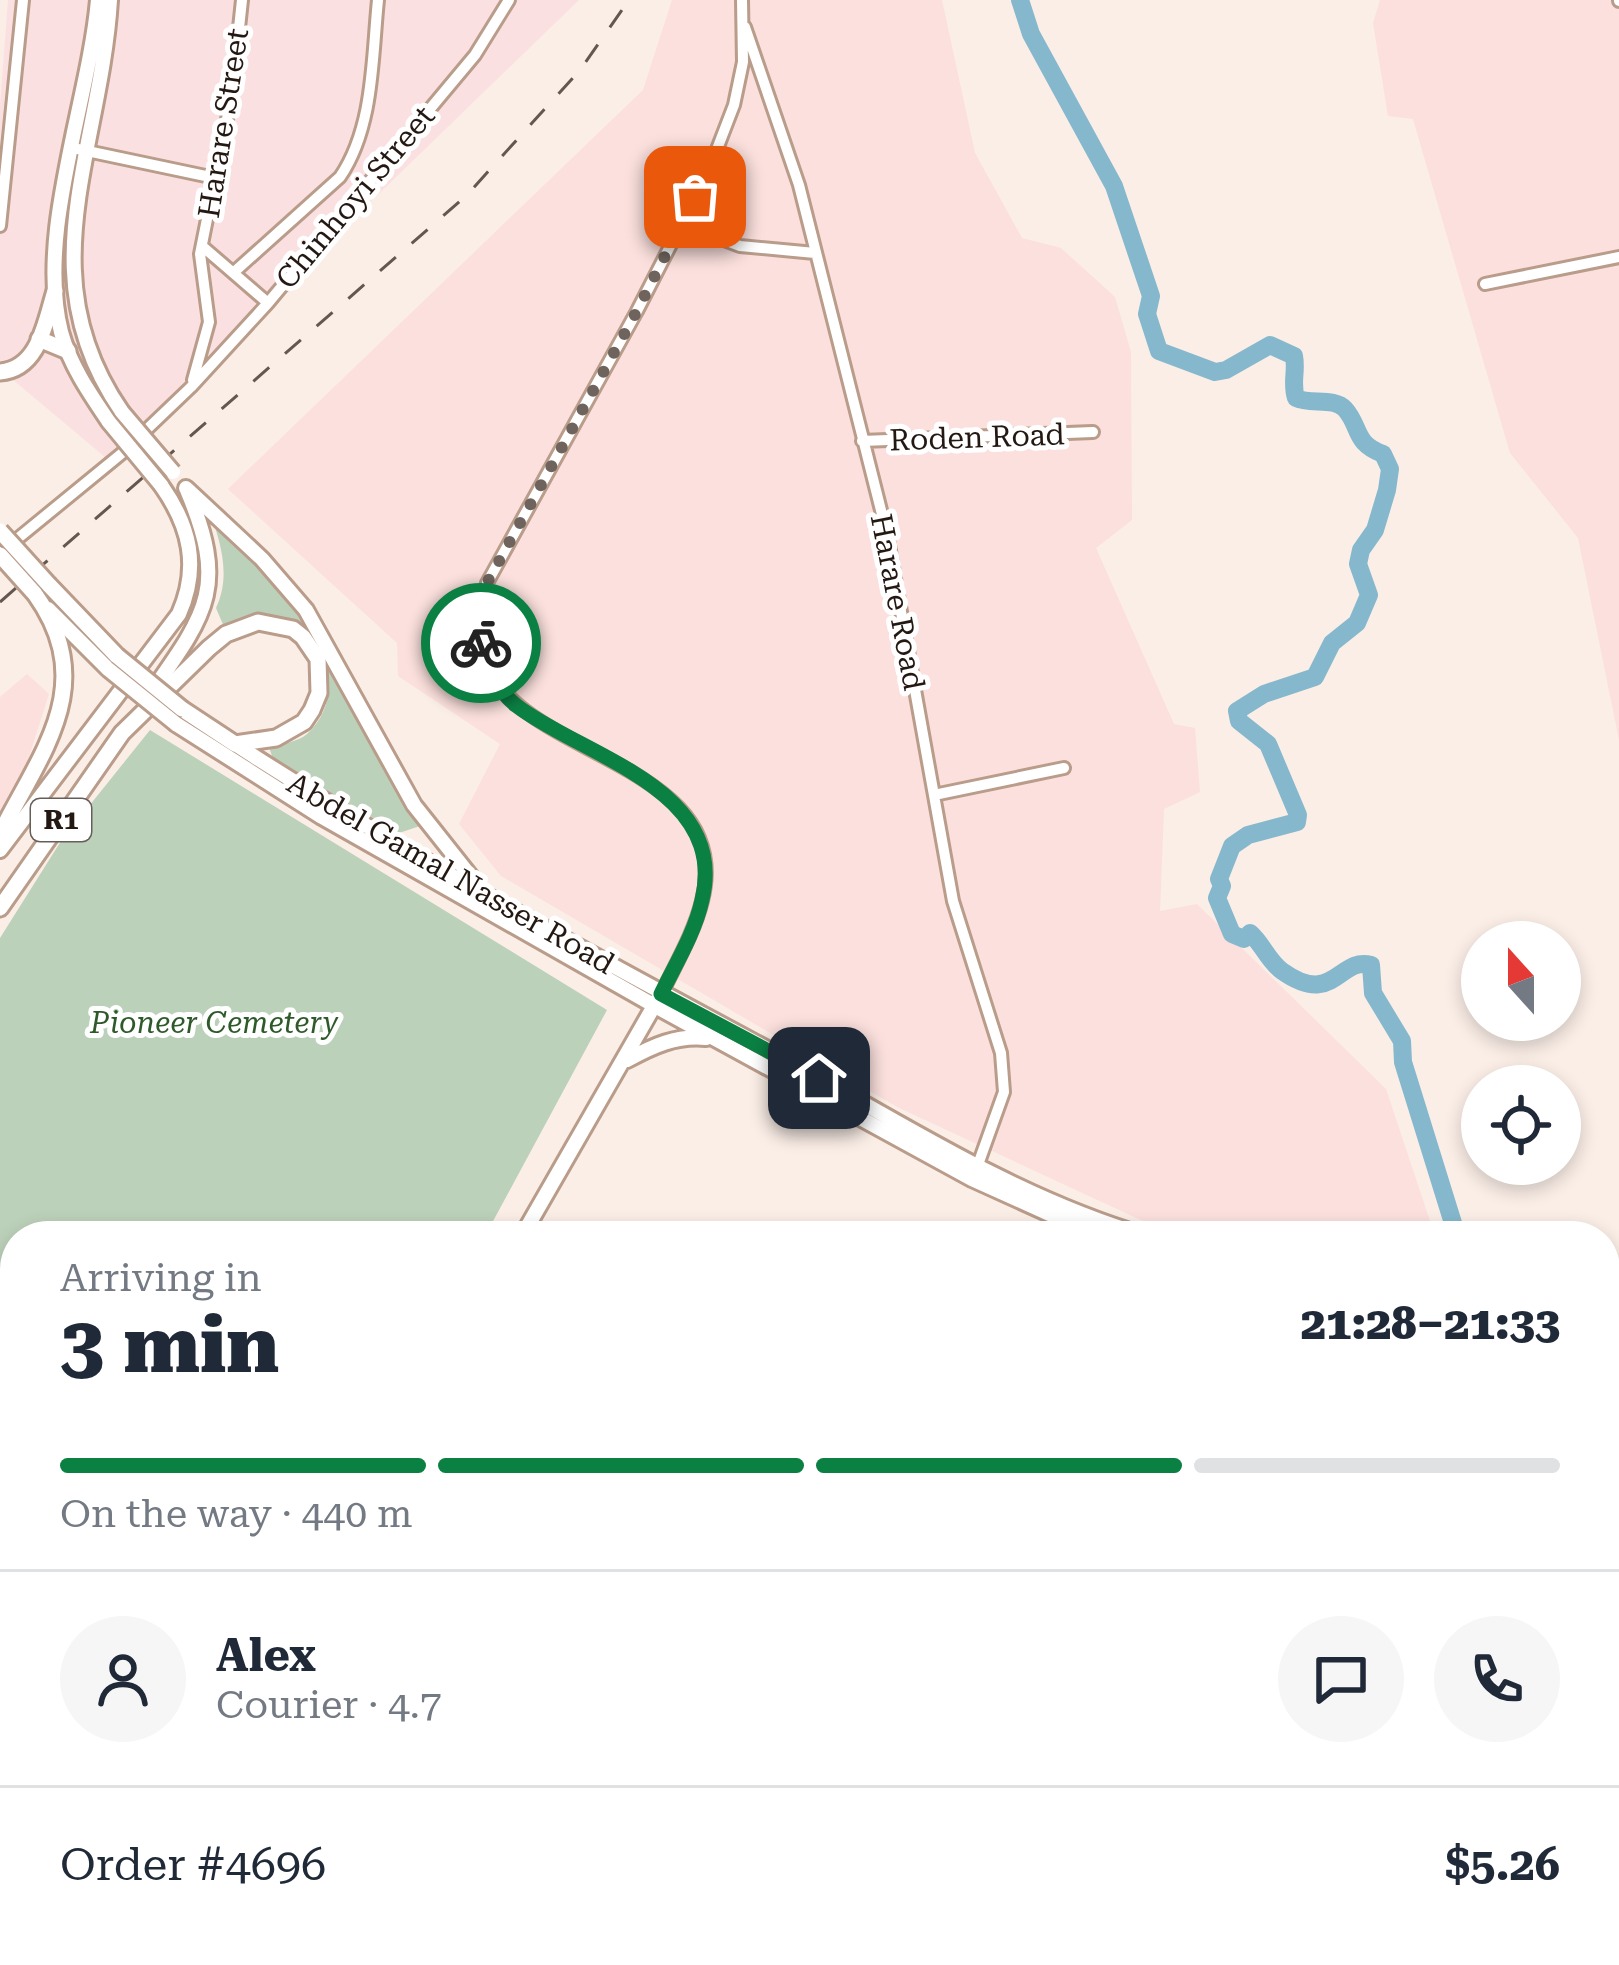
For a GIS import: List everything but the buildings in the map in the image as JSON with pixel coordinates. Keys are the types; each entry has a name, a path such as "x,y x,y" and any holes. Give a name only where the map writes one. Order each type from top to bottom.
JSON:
{"highway":[{"path":"0,372 22,366 39,339 56,291"},
{"path":"39,339 68,351"},
{"name":"Abdel Gamal Nasser Road","path":"0,531 41,593"},
{"name":"Abdel Gamal Nasser Road","path":"0,554 113,663 179,716 235,744"},
{"path":"0,834 57,729 64,698 59,648 41,593"},
{"path":"122,733 226,634 258,622 293,629 318,659 319,693 312,710 304,722 277,738 235,744"},
{"name":"R1","path":"0,908 122,733"}],"main road":[{"name":"R1","path":"98,0 72,288 92,364 122,412 186,488 208,546 211,570 206,602 176,658 122,733"},
{"name":"R1","path":"0,850 172,627 190,586 190,549 176,506 109,422 68,351 56,291 56,241 105,62 110,0"},
{"path":"186,488 262,559 306,610 414,805 482,891"},
{"name":"Abdel Gamal Nasser Road","path":"179,716 322,817 975,1173 1105,1221"},
{"name":"Abdel Gamal Nasser Road","path":"235,744 331,806 482,891 717,1040 1069,1221"},
{"path":"531,1221 658,1000"},
{"path":"626,1060 687,1036 717,1040"}],"street":[{"path":"0,226 23,0"},
{"name":"Harare Street","path":"191,387 209,322 200,265 232,94 242,0"},
{"path":"233,274 340,177 351,161 370,86 378,0"},
{"name":"Chinhoyi Street","path":"0,554 122,454 191,387 268,303 475,55 509,0"},
{"path":"658,1000 703,899 704,870 693,831 658,788 514,705 484,660 478,627 487,583 709,170 734,105 745,27 742,0"},
{"name":"Harare Road","path":"745,27 799,185 891,554 952,901 1004,1071 1000,1109 975,1173"},
{"path":"81,149 215,178"},
{"path":"682,224 740,246 815,253"},
{"path":"202,246 268,303"},
{"path":"1485,284 1619,257"},
{"name":"Roden Road","path":"862,441 1093,432"},
{"path":"934,795 1064,768"}],"shaded area":[{"path":"8,0 579,0 106,458 0,369 0,106"},
{"path":"672,0 942,0 975,153 1022,238 1061,248 1115,297 1131,352 1132,520 1096,548 1174,724 1195,728 1200,792 1164,809 1160,911 1197,904 1386,1089 1430,1221 1143,1221 897,1107 501,876 459,824 500,744 398,676 397,643 228,489 643,90"},
{"path":"1380,0 1619,0 1619,740 1578,538 1510,453 1413,119 1388,116 1373,23"},
{"path":"27,674 49,694 15,801 0,823 0,697"}],"green space":[{"path":"210,512 303,615 420,826 399,833 273,759 269,747 303,737 318,721 325,708 328,679 318,651 300,628 224,627 216,608 223,560"},
{"name":"Pioneer Cemetery","path":"150,730 607,1010 493,1221 0,1221 0,938 61,841"}],"waterway":[{"path":"1020,0 1031,34 1114,186 1151,296 1147,314 1159,351 1215,372 1270,345 1294,356 1296,398 1340,405 1362,440 1383,454 1390,469 1375,530 1361,550 1358,564 1369,595 1357,623 1332,643 1315,677 1264,694 1237,711 1239,721 1268,744 1298,815 1297,822 1248,835 1232,846 1217,898 1232,934 1244,939 1250,933 1277,967 1299,981 1325,983 1351,967 1371,965 1373,993 1402,1041 1403,1062 1452,1221"}],"railway":[{"path":"0,602 466,196 580,70 629,0"}],"way so far":[{"path":"481,643 478,627 487,583 695,197"}],"route":[{"path":"481,643 484,660 514,705 658,788 693,831 704,870 703,899 661,994 819,1078"}]}
